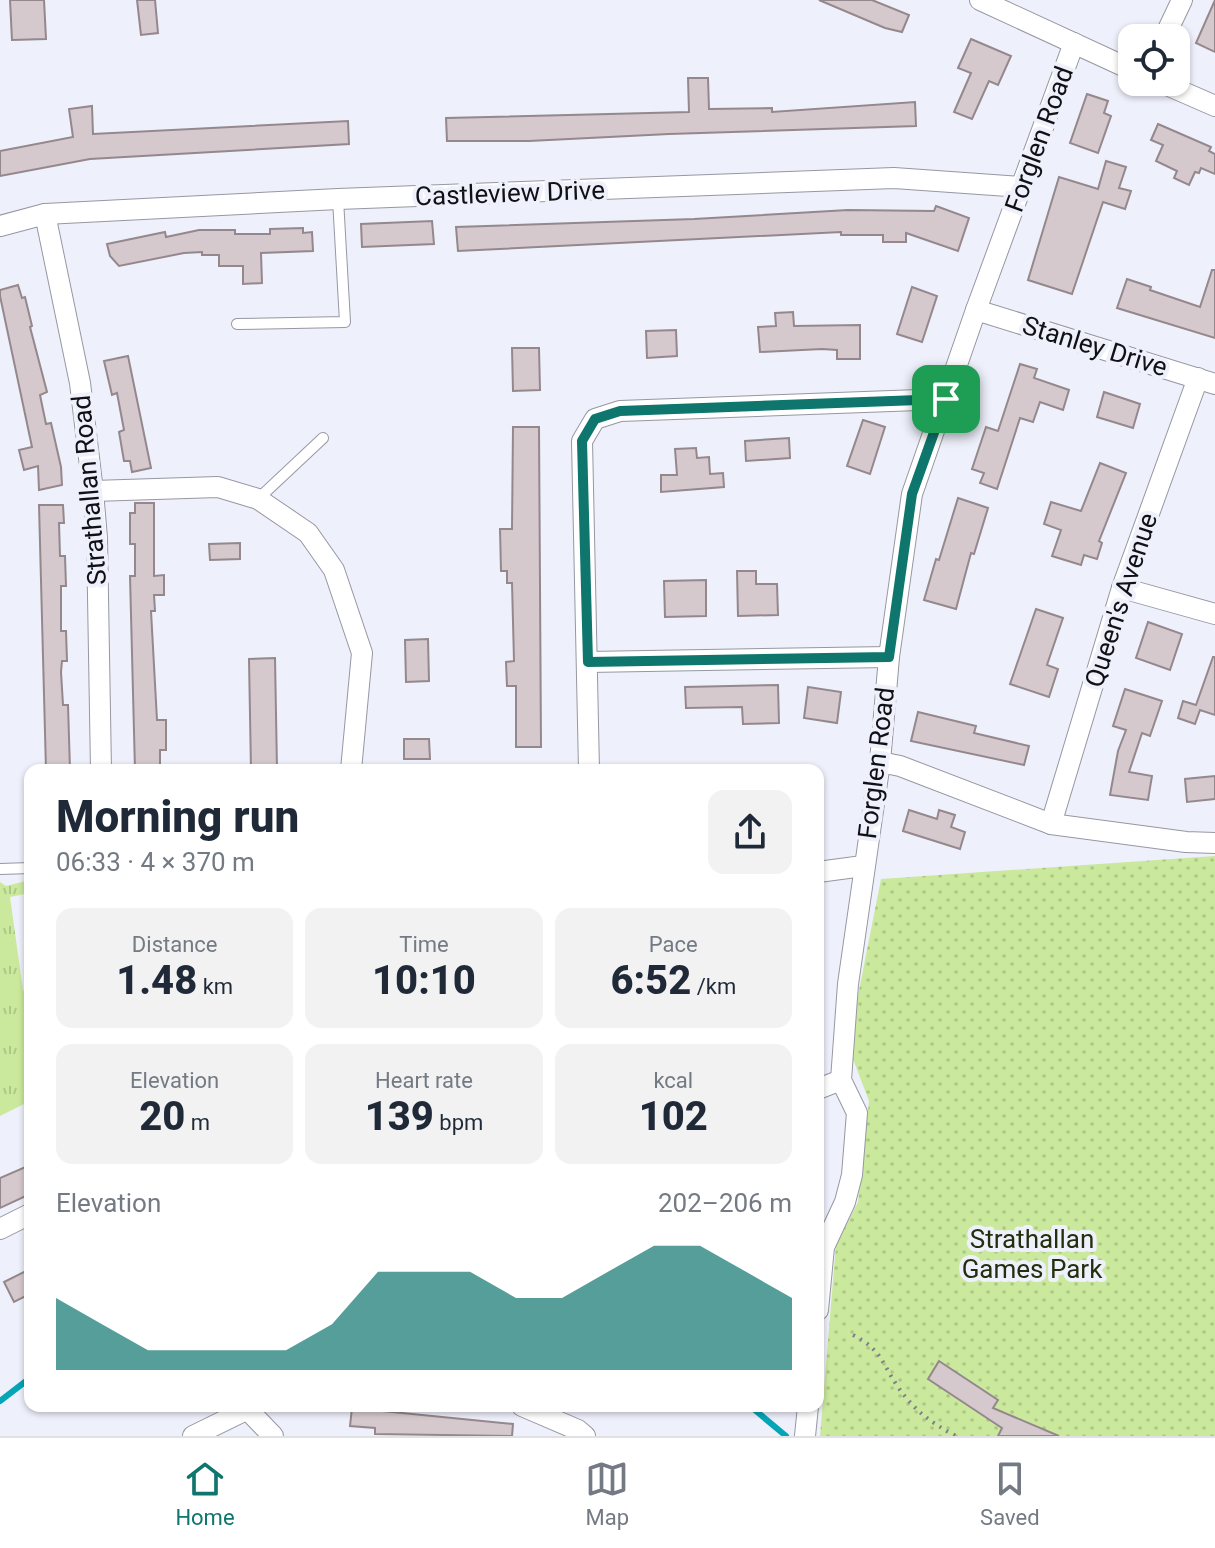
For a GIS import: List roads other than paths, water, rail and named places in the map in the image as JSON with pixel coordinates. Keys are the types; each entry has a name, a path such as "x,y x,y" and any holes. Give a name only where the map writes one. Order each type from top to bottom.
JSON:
{"street":[{"path":"982,0 1118,63"},
{"path":"1171,24 1182,0"},
{"name":"Forglen Road","path":"841,1080 848,984 880,762 889,657 912,494 1074,43"},
{"path":"1190,95 1215,106"},
{"name":"Castleview Drive","path":"0,226 45,214 338,199 894,178 1022,187"},
{"name":"Strathallan Road","path":"45,214 80,383 93,491 97,538 101,764"},
{"name":"Stanley Drive","path":"976,310 1207,381"},
{"name":"Queen's Avenue","path":"1051,824 1122,588 1207,381"},
{"path":"589,764 582,441 595,419 620,411 946,399"},
{"path":"93,491 218,487 258,499 308,533 334,570 362,653 352,764"},
{"path":"1122,588 1215,614"},
{"path":"588,662 889,657"},
{"path":"880,762 900,766 1051,824 1215,843"},
{"path":"824,871 863,866"},
{"path":"824,1087 841,1080 857,1113 852,1175 845,1202 824,1247"},
{"path":"0,1229 24,1217"},
{"path":"193,1436 242,1412"},
{"path":"253,1412 273,1436"},
{"path":"536,1412 585,1436"},
{"path":"805,1436 807,1412"}],"lane":[{"path":"237,324 345,322 338,199"},
{"path":"258,499 323,438"},
{"path":"0,869 24,868"}],"waterway":[{"path":"0,1401 24,1383"},
{"path":"757,1412 786,1436"}],"park label":[{"name":"Strathallan Games Park","path":"1032,1254"}]}
